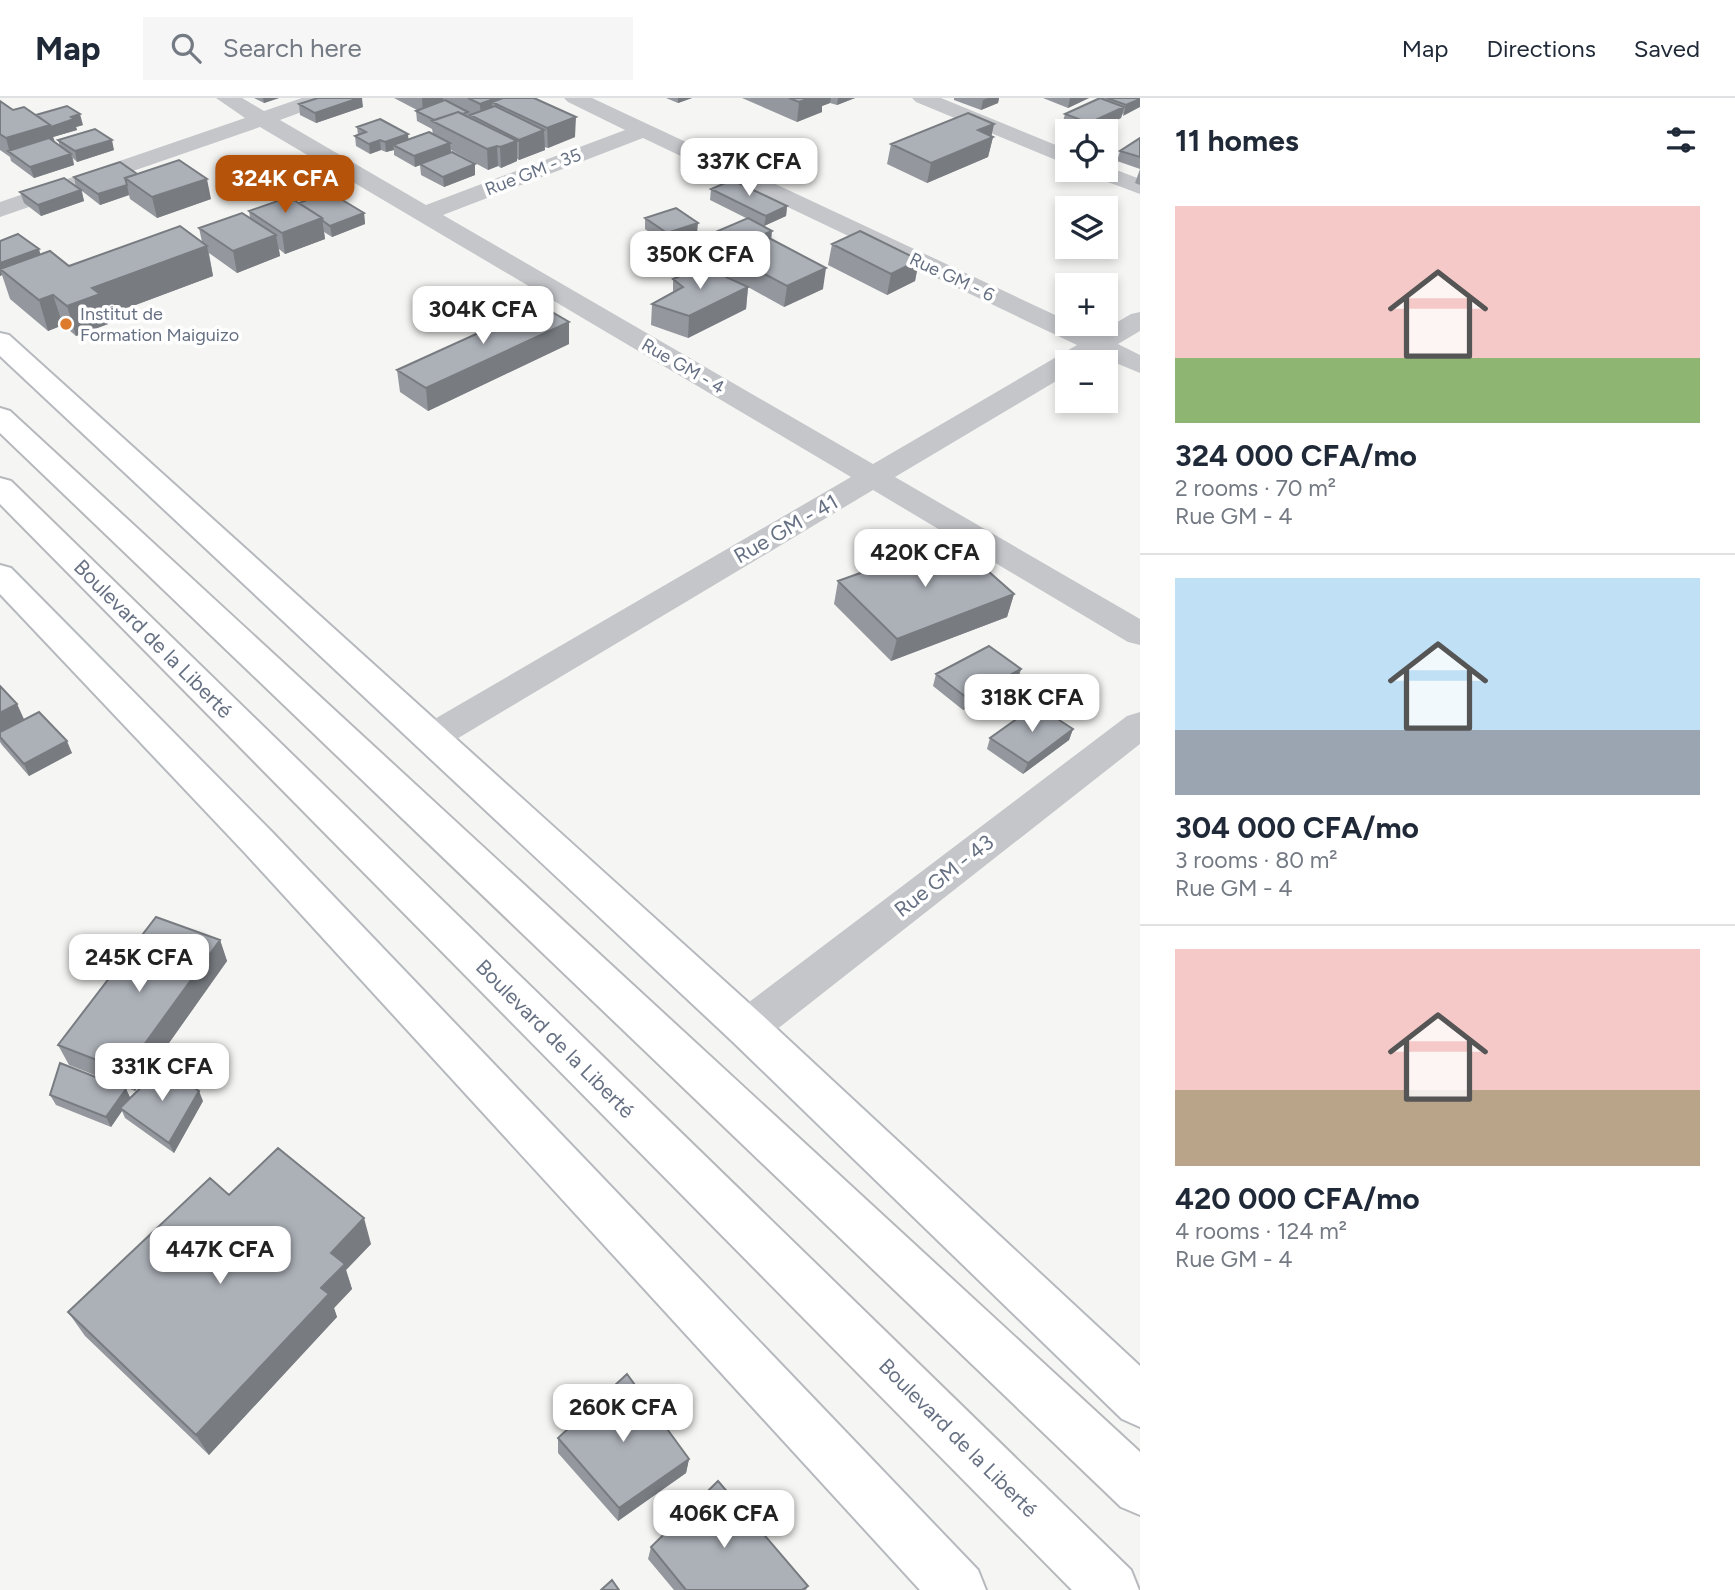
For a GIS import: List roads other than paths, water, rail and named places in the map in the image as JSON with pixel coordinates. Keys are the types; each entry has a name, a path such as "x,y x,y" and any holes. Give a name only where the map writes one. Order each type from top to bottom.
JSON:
{"main road":[{"path":"0,341 747,1028 1140,1401"},
{"path":"0,417 1140,1488"},
{"name":"Boulevard de la Liberté","path":"0,487 1111,1590"},
{"path":"0,575 269,853 958,1590"}],"street":[{"name":"Rue GM - 4","path":"227,98 1140,634"},
{"path":"0,210 323,98"},
{"name":"Rue GM - 6","path":"575,98 1140,365"},
{"path":"923,98 1055,153"},
{"name":"Rue GM - 35","path":"424,214 642,131"},
{"path":"1118,178 1140,187"},
{"name":"Rue GM - 41","path":"432,737 1140,320"},
{"name":"Rue GM - 43","path":"747,1028 1140,725"}],"place":[{"name":"Institut de Formation Maiguizo","path":"66,324"}]}
